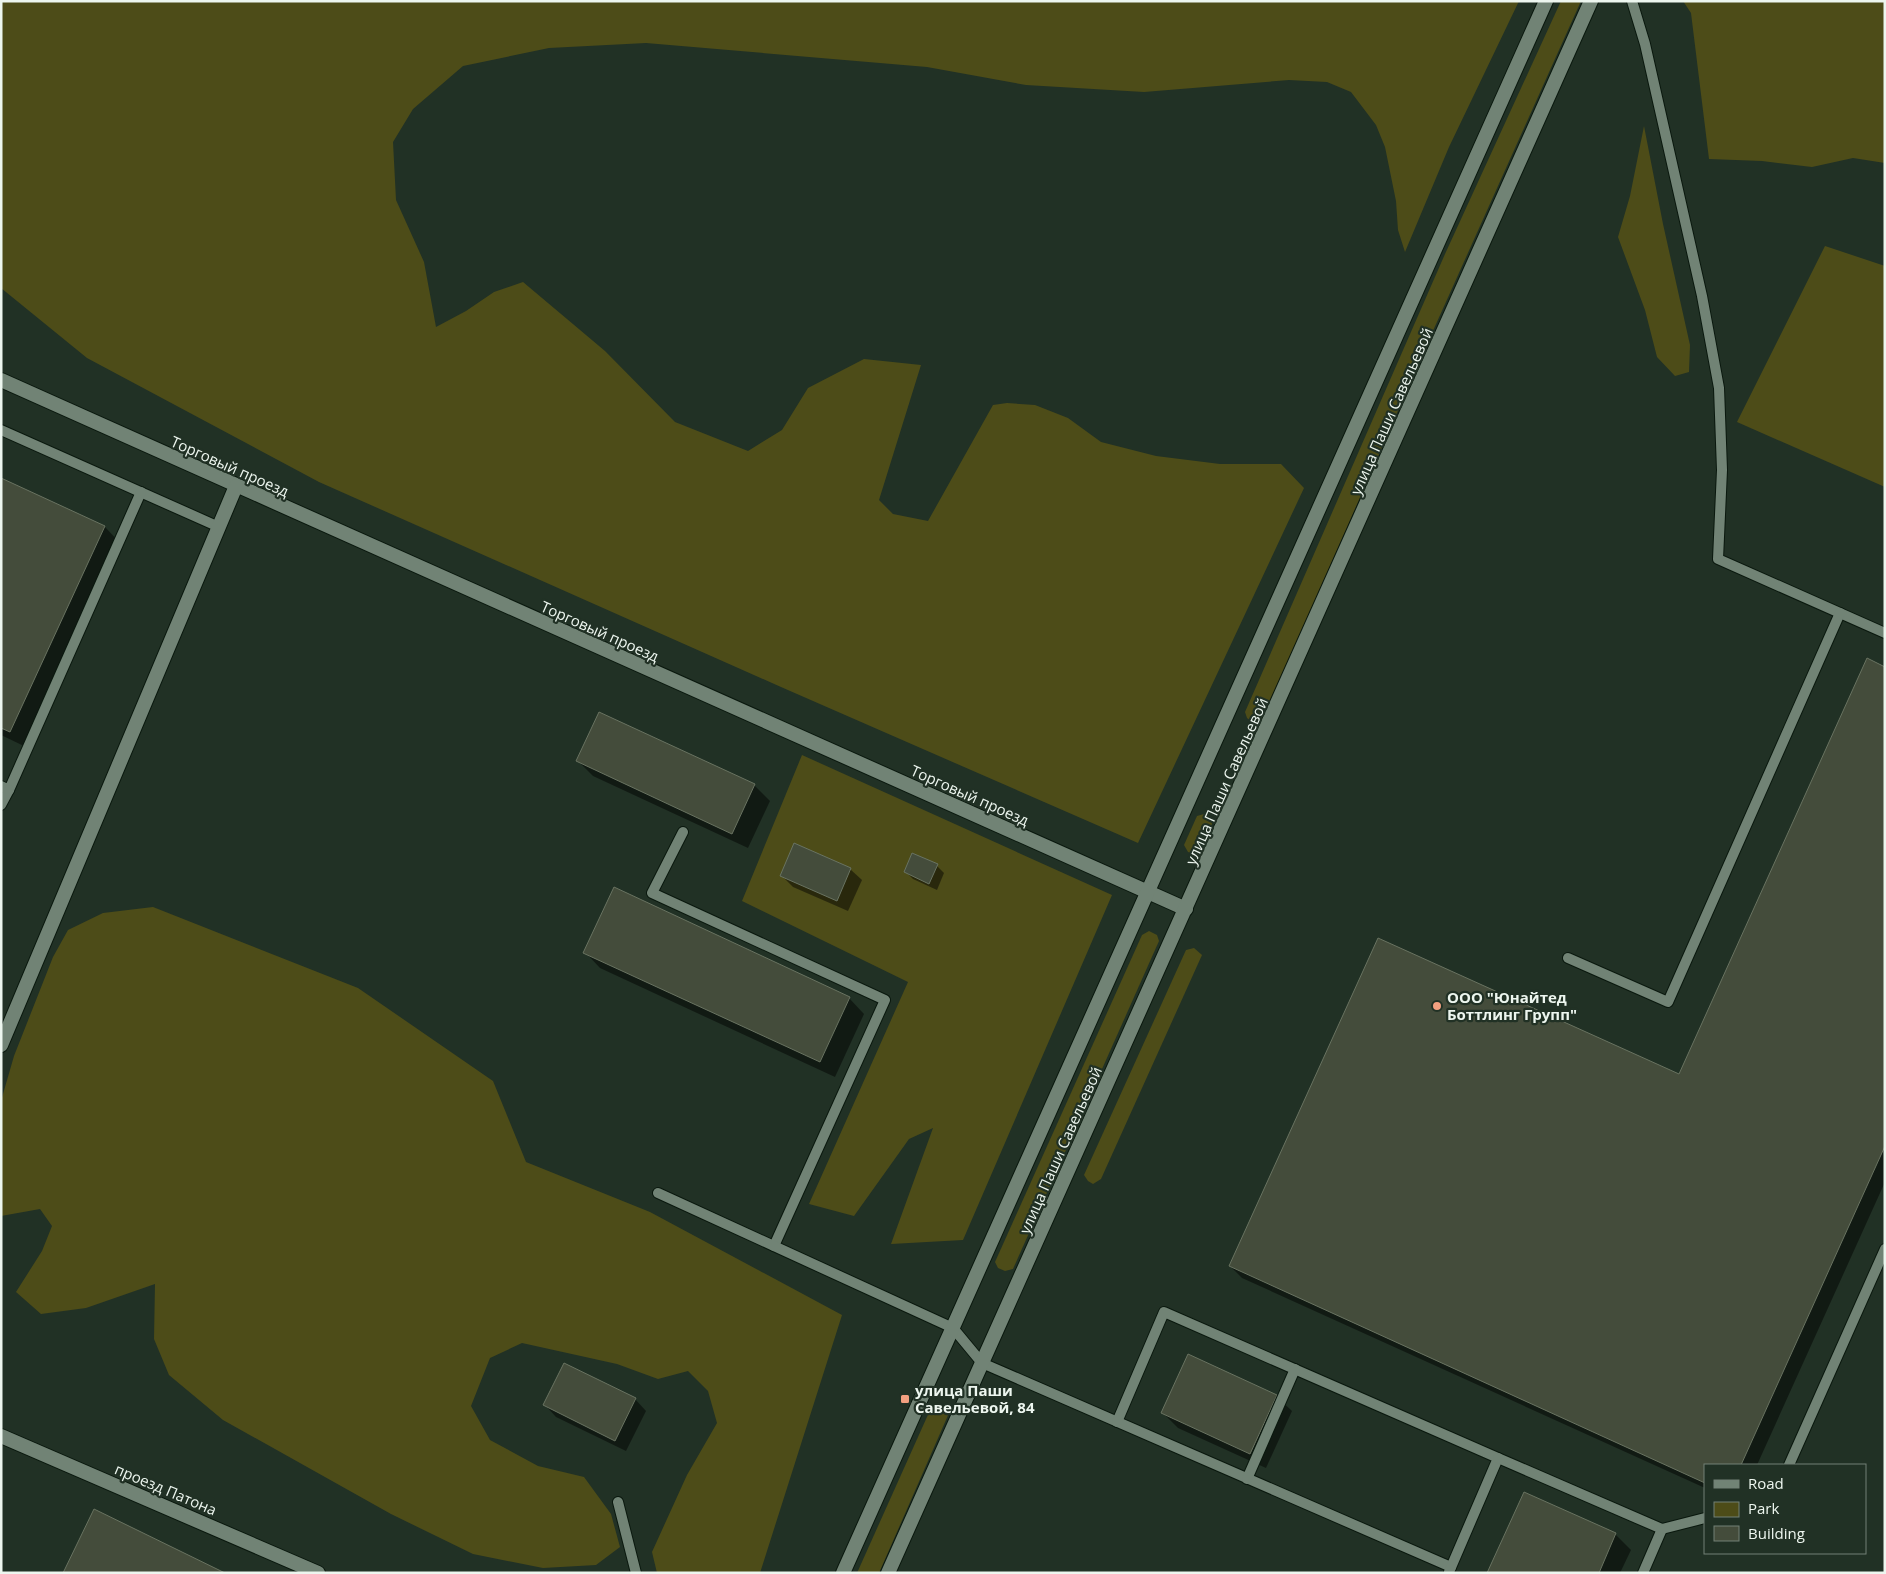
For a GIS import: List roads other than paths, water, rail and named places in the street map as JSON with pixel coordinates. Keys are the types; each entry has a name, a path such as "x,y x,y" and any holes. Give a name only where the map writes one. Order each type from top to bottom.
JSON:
{"street":[{"name":"улица Паши Савельевой","path":"843,1573 1546,1"},
{"name":"улица Паши Савельевой","path":"888,1573 1591,1"},
{"name":"Торговый проезд","path":"1,380 1186,909"},
{"path":"1,1046 236,486"},
{"name":"проезд Патона","path":"1,1436 318,1573"}],"lane":[{"path":"1632,1 1645,44 1698,277 1719,388 1722,470 1718,559 1885,633"},
{"path":"1,430 219,527"},
{"path":"1,805 5,788 141,492"},
{"path":"1568,958 1668,1002 1840,613"},
{"path":"683,832 652,893 885,1000 774,1246"},
{"path":"658,1194 953,1328 982,1363 1449,1570 1498,1458"},
{"path":"1789,1464 1885,1249"},
{"path":"1117,1422 1164,1312 1662,1529 1704,1518"},
{"path":"1247,1479 1295,1369"},
{"path":"618,1502 636,1573"},
{"path":"1643,1573 1662,1529"}],"place":[{"name":"ООО \"Юнайтед Боттлинг Групп\"","path":"1437,1006"},
{"name":"улица Паши Савельевой, 84","path":"905,1399"}]}
